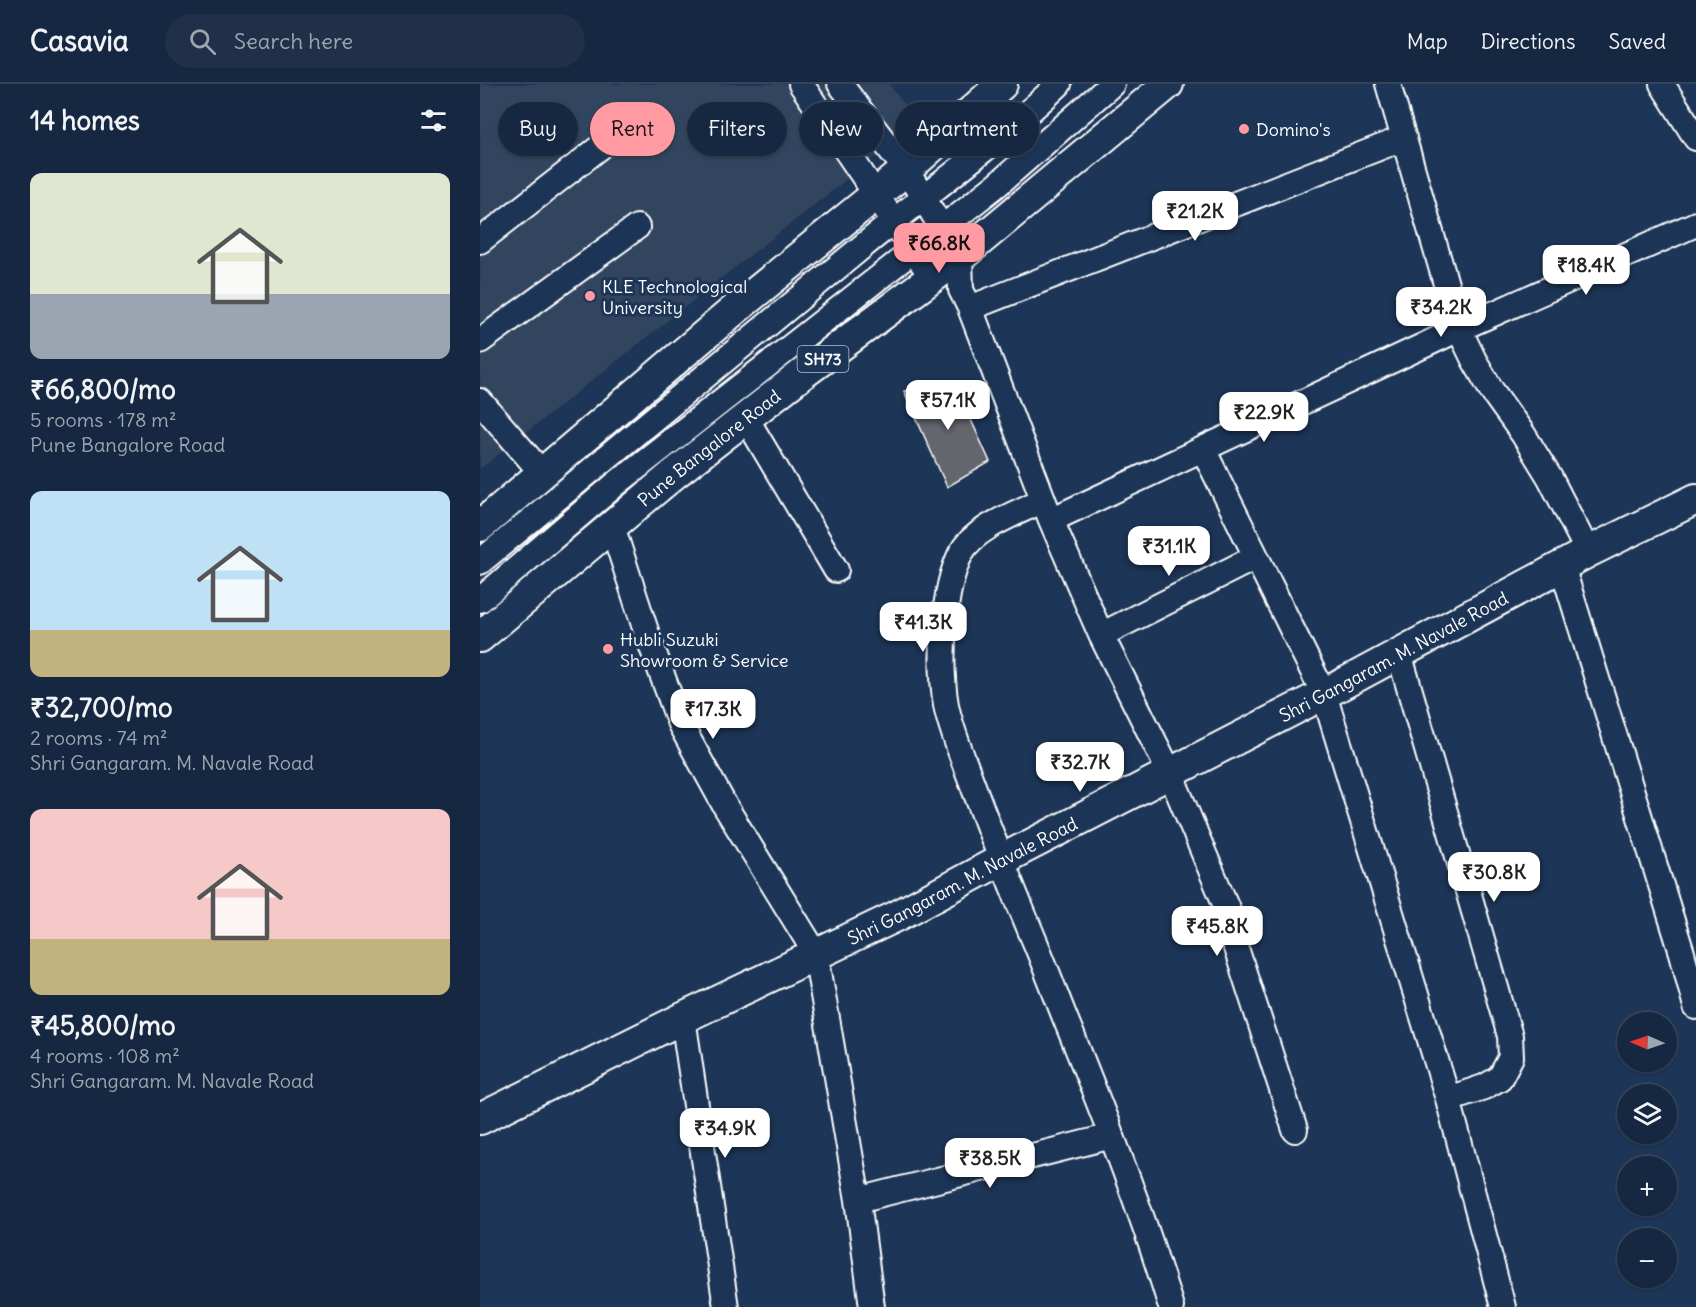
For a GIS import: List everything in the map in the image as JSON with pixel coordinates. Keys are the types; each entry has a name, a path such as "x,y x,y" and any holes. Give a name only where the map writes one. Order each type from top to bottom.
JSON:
{"main road":[{"path":"480,526 724,318 906,170 1002,84"},
{"name":"Pune Bangalore Road","path":"480,637 674,474 960,257 1167,84"},
{"name":"Shri Gangaram. M. Navale Road","path":"480,1119 683,1018 897,916 1324,694 1588,552 1696,499"}],"street":[{"path":"801,84 933,278 965,299"},
{"path":"840,84 906,170 960,257 965,299 1047,510 1101,635 1170,773 1232,920 1236,948 1295,1130"},
{"path":"480,562 587,472 990,145 1059,84"},
{"path":"480,600 617,483 998,184 1112,84"},
{"path":"1388,84 1460,329 1492,392 1523,434 1550,478 1588,552"},
{"path":"1662,84 1696,138"},
{"path":"965,299 1404,138"},
{"path":"480,241 590,155"},
{"path":"1171,1307 1154,1251 1112,1136 1001,860 946,705 944,665 948,597 962,552 974,536 1203,449 1460,329 1696,224"},
{"path":"480,341 636,227"},
{"path":"480,401 542,473"},
{"path":"746,418 836,570"},
{"path":"1203,449 1324,694 1448,1099 1503,1307"},
{"path":"612,525 646,631 680,724 725,806 816,954 858,1200 872,1307"},
{"path":"1101,635 1256,557"},
{"path":"1562,566 1691,971 1696,1007"},
{"path":"1399,653 1510,1035 1511,1057 1500,1078 1484,1087 1448,1099"},
{"path":"683,1018 726,1307"},
{"path":"858,1200 1112,1136"}],"shaded area":[{"name":"KLE Technological University","path":"480,84 889,84 902,102 895,102 895,141 883,151 883,102 799,102 799,156 876,156 480,469"}],"building":[{"path":"954,382 990,462 947,487 904,391"}],"place":[{"name":"Domino's","path":"1244,129"},
{"name":"KLE Technological University","path":"590,296"},
{"name":"Hubli Suzuki Showroom & Service","path":"608,649"}]}
